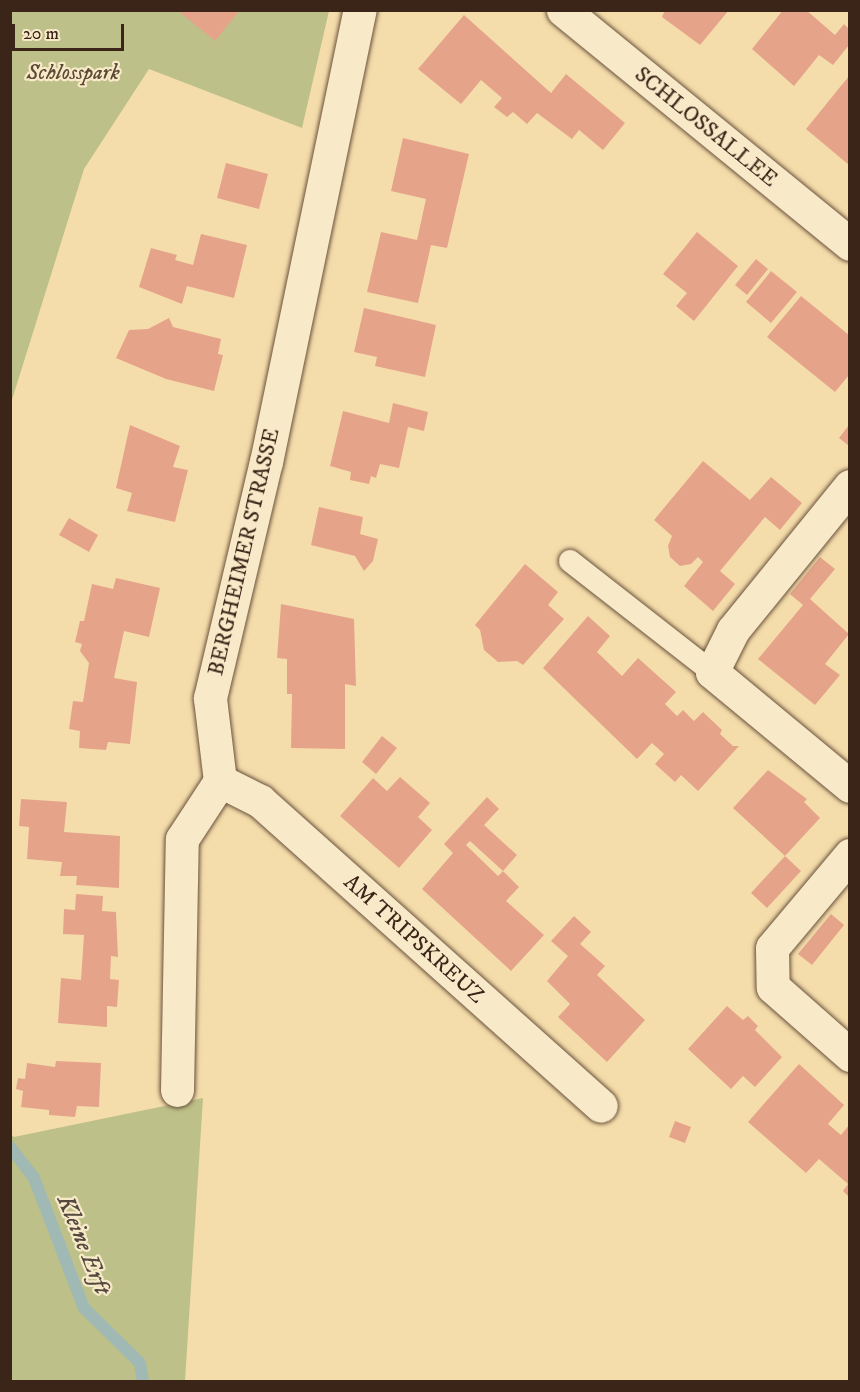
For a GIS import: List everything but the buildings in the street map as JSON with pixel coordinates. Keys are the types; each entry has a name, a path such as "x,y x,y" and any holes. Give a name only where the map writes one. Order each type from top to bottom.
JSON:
{"street":[{"name":"BERGHEIMER STRASSE","path":"220,781 210,698 266,462 360,10"},
{"name":"SCHLOSSALLEE","path":"563,10 849,244"},
{"path":"849,486 733,630 712,672 849,786"},
{"path":"177,1090 182,839 220,781"},
{"name":"AM TRIPSKREUZ","path":"220,781 260,801 601,1106"},
{"path":"849,855 772,948 772,961 773,987 849,1055"}],"lane":[{"path":"570,561 712,672"}],"green space":[{"name":"Schlosspark","path":"10,11 329,11 302,128 149,69 84,169 11,403"},
{"path":"203,1098 185,1381 11,1381 10,1134 14,1137"}],"waterway":[{"name":"Kleine Erft","path":"10,1147 34,1178 84,1308 140,1363 143,1382"}]}
